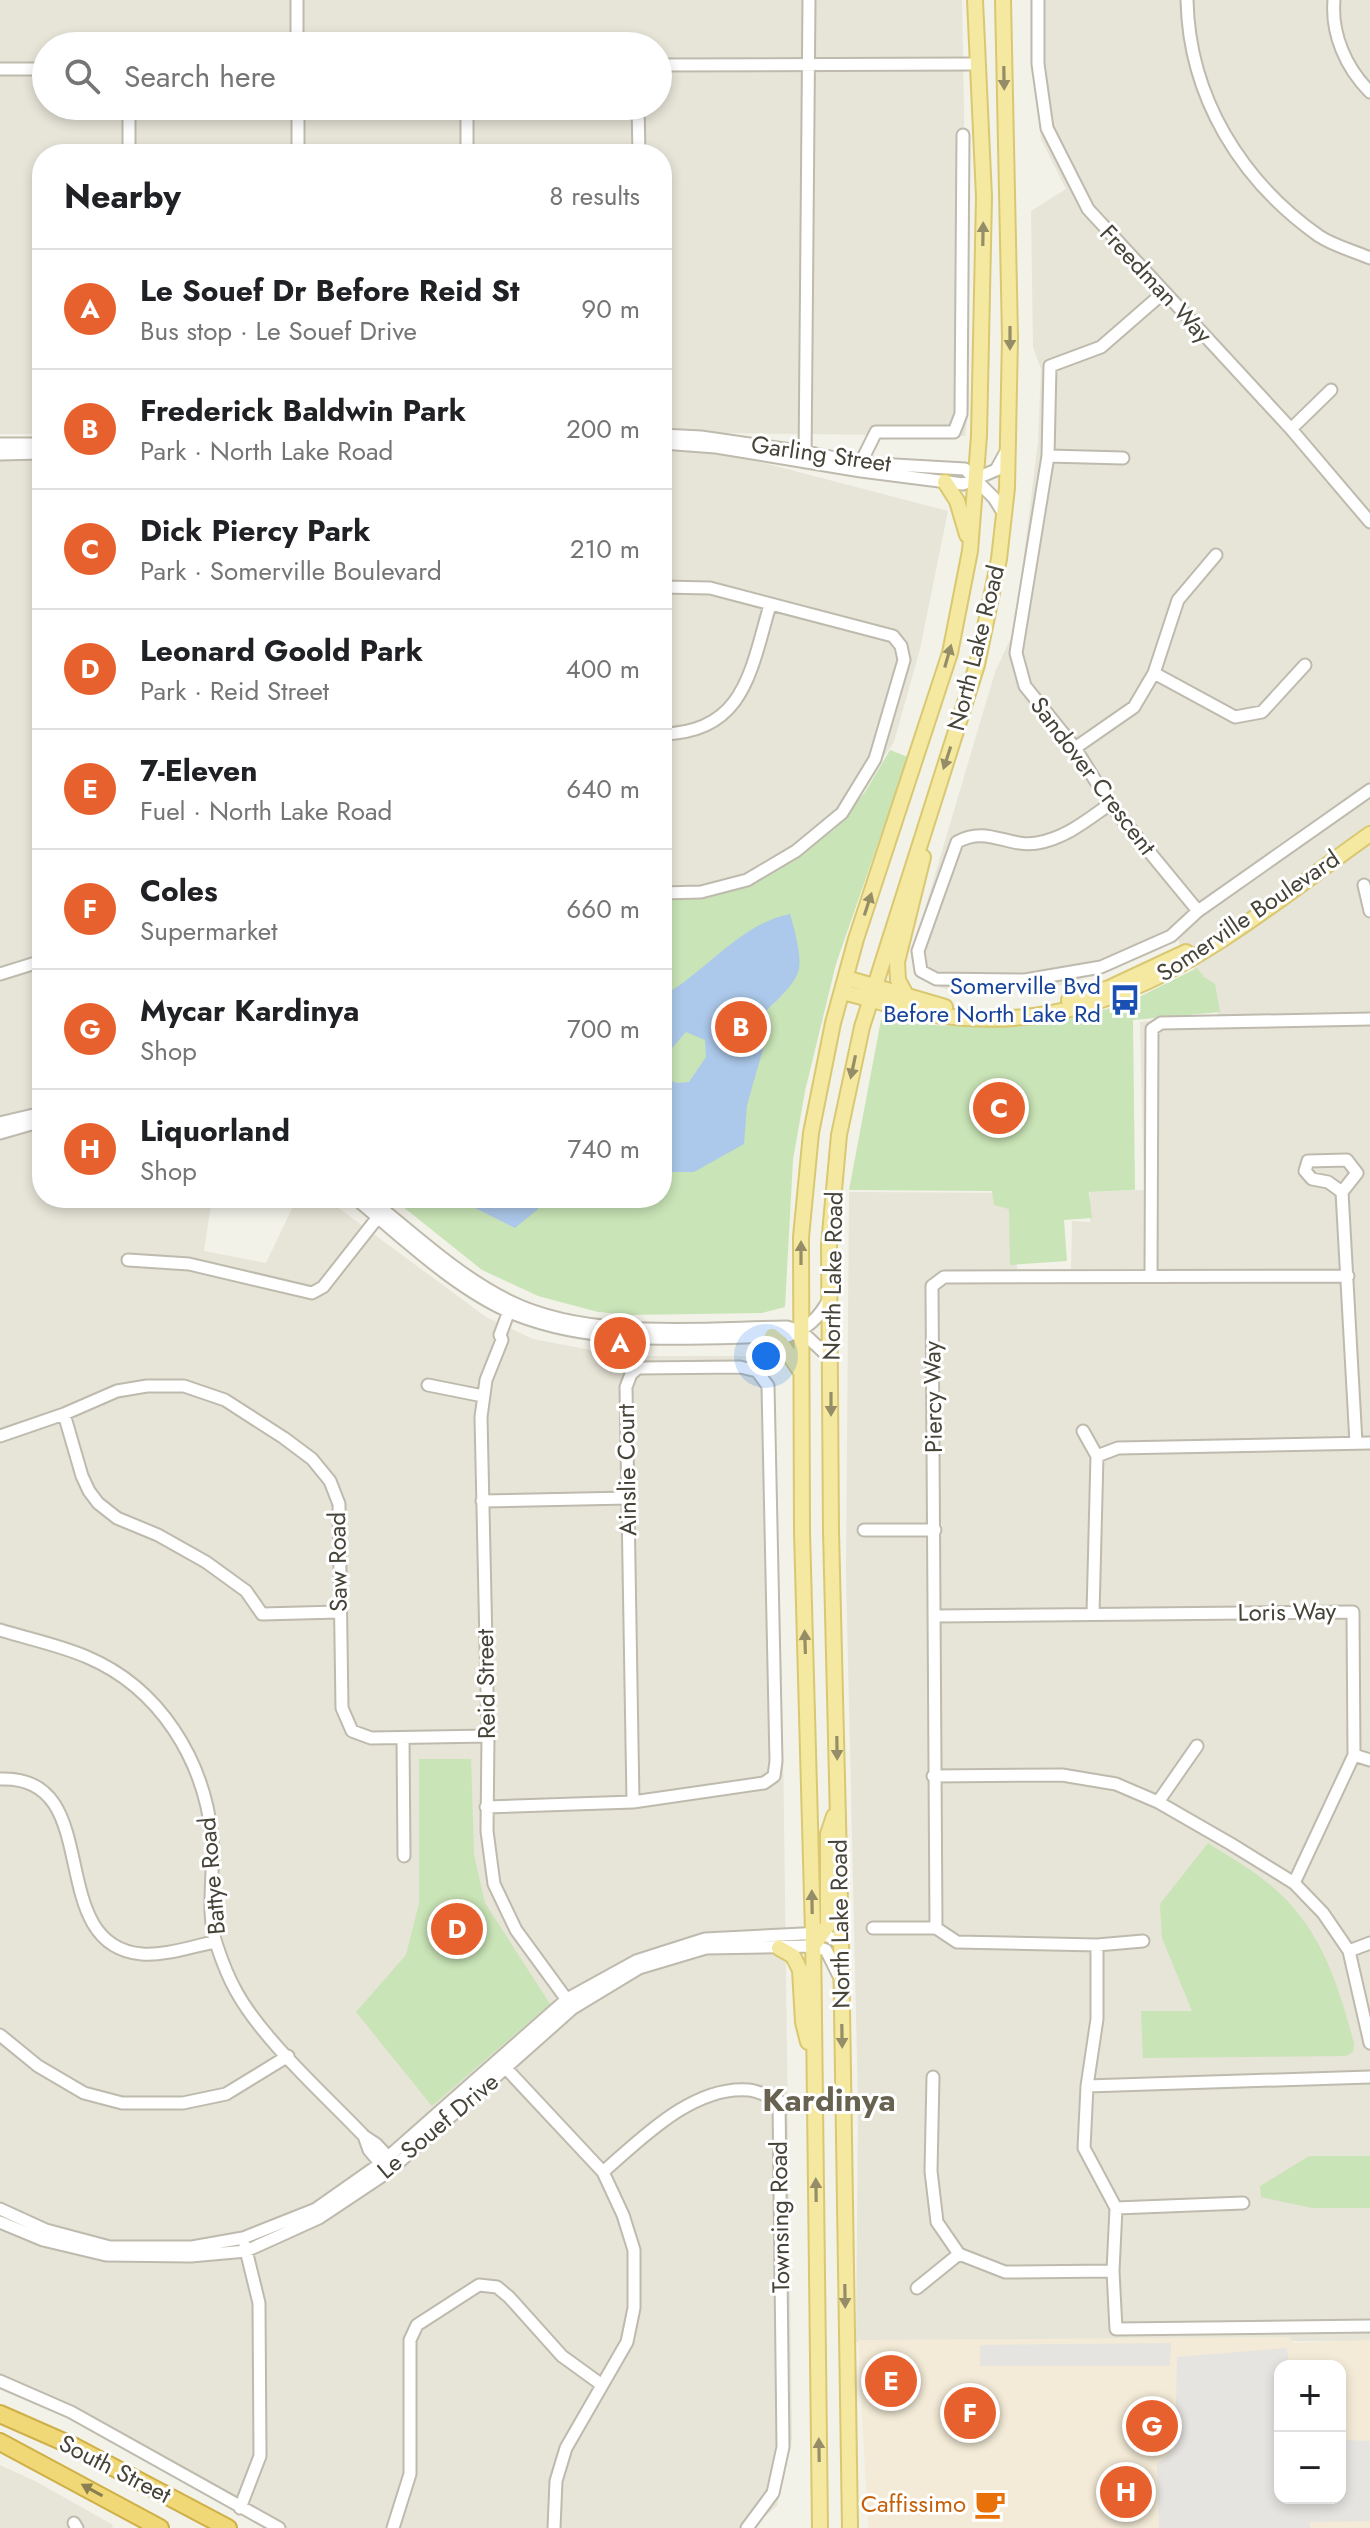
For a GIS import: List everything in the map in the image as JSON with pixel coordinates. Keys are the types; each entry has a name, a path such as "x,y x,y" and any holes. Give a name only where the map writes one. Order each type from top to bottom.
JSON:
{"highway":[{"name":"South Street","path":"0,2414 75,2447 228,2528"},
{"name":"South Street","path":"0,2442 160,2528"}],"main road":[{"name":"North Lake Road","path":"820,2528 816,1937 802,1532 801,1237 811,1133 826,1056 844,985 950,653 970,551 976,480 984,197 975,0"},
{"name":"North Lake Road","path":"850,2528 842,1982 831,1531 829,1245 839,1135 871,993 977,665 999,559 1008,450 1010,337 1003,0"},
{"path":"945,482 957,501 970,551"},
{"name":"Somerville Boulevard","path":"871,993 907,997 947,1008 1018,1009 1081,998 1168,961 1203,942 1370,824"},
{"path":"907,997 898,980 897,962 922,863 924,828"},
{"name":"Somerville Boulevard","path":"844,985 917,1011 963,1018 1052,1013 1106,1000 1155,980 1219,941 1370,834"},
{"path":"772,1336 781,1343 801,1372"},
{"path":"816,1937 828,1925 828,1834 838,1800"},
{"path":"779,1948 793,1956 800,1970 803,2022 815,2065"}],"street":[{"path":"297,0 297,32"},
{"path":"805,457 809,0"},
{"name":"Freedman Way","path":"1038,0 1038,64 1047,128 1088,209 1291,429 1370,522"},
{"path":"1187,0 1188,30 1202,91 1228,143 1267,194 1322,238 1370,258"},
{"path":"1334,0 1340,46 1354,76 1370,92"},
{"path":"672,65 977,64"},
{"path":"0,69 32,69"},
{"path":"129,120 129,144"},
{"path":"298,120 298,144"},
{"path":"467,120 467,144"},
{"path":"638,120 639,144"},
{"path":"859,467 876,432 954,432 961,414 963,135"},
{"name":"Sandover Crescent","path":"1163,293 1101,347 1050,366 1048,456 1016,653 1025,686 1075,748 1110,804 1198,911"},
{"path":"1291,429 1331,390"},
{"name":"Garling Street","path":"672,436 701,437 945,482 963,484 976,480"},
{"path":"0,444 32,444"},
{"name":"Garling Street","path":"672,444 805,457"},
{"path":"976,480 996,470 1008,450"},
{"path":"0,454 32,453"},
{"path":"1048,456 1123,458"},
{"name":"Garling Street","path":"859,467 947,466 965,469 994,498 1004,514"},
{"path":"1075,748 1134,707 1154,673 1178,600 1216,555"},
{"path":"672,587 710,588 893,636 901,646 904,660 875,759 842,813 796,851 747,880 701,892 672,893"},
{"path":"672,732 708,725 733,705 746,686 770,605"},
{"path":"1154,673 1235,717 1262,712 1305,665"},
{"path":"1110,804 1066,835 1034,844 971,834 957,842 918,951 921,971 936,979 1025,980 1101,967 1171,936 1198,911 1370,790"},
{"path":"1364,885 1370,911"},
{"path":"0,974 32,964"},
{"path":"1151,1276 1152,1029 1161,1023 1370,1019"},
{"path":"0,1123 32,1115"},
{"path":"0,1133 32,1124"},
{"path":"1342,1192 1356,1443"},
{"path":"372,1208 381,1213"},
{"path":"377,1208 436,1265 515,1309 553,1326 612,1336 788,1336 820,1317 830,1298"},
{"path":"128,1260 189,1264 312,1293 323,1287 381,1213"},
{"name":"Piercy Way","path":"936,1928 932,1286 944,1277 1348,1276"},
{"path":"515,1309 616,1328 787,1327 801,1331 831,1359"},
{"name":"Reid Street","path":"515,1309 507,1337 502,1340 486,1380 483,1396 482,1501 488,1736 486,1807 494,1884 516,1930 570,2004"},
{"name":"Ainslie Court","path":"740,1367 757,1371 768,1386 776,1761 774,1776 764,1783 633,1802 628,1498 626,1387 631,1374 638,1368 740,1367"},
{"path":"428,1385 483,1396"},
{"name":"Saw Road","path":"0,1436 64,1414 117,1391 147,1386 184,1386 225,1400 312,1459 330,1481 339,1504 342,1708 352,1731 371,1738 488,1736"},
{"path":"64,1414 89,1491 117,1518 158,1535 206,1562 246,1591 262,1614 339,1612"},
{"path":"1083,1431 1097,1456 1093,1614"},
{"path":"1097,1456 1118,1448 1370,1443"},
{"path":"482,1501 628,1498"},
{"path":"864,1530 935,1530"},
{"name":"Loris Way","path":"936,1616 1353,1612 1354,1755 1294,1883"},
{"name":"Battye Road","path":"0,1630 90,1658 133,1683 161,1711 183,1741 205,1799 212,1838 215,1942 236,1991 288,2056 388,2164"},
{"path":"403,1739 404,1856"},
{"path":"1158,1802 1197,1746"},
{"path":"1354,1755 1370,1760"},
{"path":"933,1776 1062,1775 1116,1784 1158,1802 1294,1883 1323,1913 1349,1951 1370,2043"},
{"path":"0,1779 28,1783 46,1794 62,1816 70,1835 81,1898 92,1925 114,1945 142,1954 215,1942"},
{"path":"486,1807 633,1802"},
{"path":"873,1928 936,1928 957,1942 1097,1945 1143,1941"},
{"path":"816,1937 841,1943"},
{"path":"816,1937 842,1982"},
{"name":"Le Souef Drive","path":"570,2004 639,1968 706,1948 779,1948 816,1937"},
{"name":"Le Souef Drive","path":"0,2222 43,2240 106,2255 191,2256 246,2251 319,2218 388,2164 570,2004 636,1961 705,1939 816,1937"},
{"path":"1349,1951 1370,1943"},
{"path":"1097,1945 1097,2019 1087,2086 1084,2148 1116,2208 1113,2271 1116,2329 1370,2326"},
{"path":"0,2035 38,2066 84,2093 122,2103 183,2103 226,2094 288,2056"},
{"path":"502,2065 603,2172 623,2215 634,2250 634,2308 627,2342 566,2448 556,2481 554,2528"},
{"path":"933,2077 931,2171 937,2222 959,2254 1005,2272 1113,2271"},
{"path":"1087,2086 1370,2077"},
{"name":"Townsing Road","path":"603,2172 654,2128 687,2105 722,2092 750,2090 779,2101 783,2447 773,2493 747,2528"},
{"name":"Le Souef Drive","path":"0,2209 46,2230 110,2247 192,2247 243,2238 316,2209 388,2164"},
{"path":"1116,2208 1243,2203"},
{"path":"240,2508 260,2456 259,2303 243,2238"},
{"path":"917,2288 959,2254"},
{"path":"393,2528 410,2474 410,2340 417,2325 479,2285 497,2287 562,2356 602,2385"},
{"path":"0,2381 71,2412 279,2528"}],"shaded area":[{"path":"0,0 962,0 969,406 965,436 724,433 725,453 948,511 920,649 894,742 834,830 747,885 672,898 672,144 32,144 32,434 0,434"},
{"path":"1032,0 1370,0 1370,2341 856,2342 858,2103 846,1573 849,1192 1015,1193 1017,1269 1071,1269 1072,1221 1090,1222 1090,1192 1144,1190 1140,1022 1219,1016 1178,940 1065,985 950,991 917,978 911,956 995,672 1015,629 1038,442 1041,369 1033,347 1031,211 1066,189 1041,139 1033,68"},
{"path":"32,455 32,1208 210,1208 204,1251 266,1263 292,1208 339,1208 486,1317 533,1339 622,1356 744,1356 765,1362 775,1400 783,1742 792,2439 777,2506 751,2528 269,2528 81,2420 0,2386 0,457"},
{"path":"1289,2337 1293,2343 1370,2340 1370,2528 868,2528 858,2340"},
{"path":"1171,2343 1170,2366 980,2366 980,2345"},
{"path":"1287,2348 1288,2360 1274,2360 1274,2504 1346,2504 1346,2440 1370,2441 1370,2521 1310,2522 1310,2528 1159,2528 1157,2464 1175,2449 1177,2357"},
{"path":"0,2465 37,2482 113,2525 112,2528 0,2528"}],"green space":[{"path":"890,750 908,757 836,964 805,1091 793,1160 785,1307 762,1313 631,1315 598,1312 538,1296 482,1270 404,1208 672,1208 672,896 747,885 834,830 865,792"},
{"path":"1197,968 1215,984 1220,1012 1133,1020 1135,1190 1089,1192 1092,1218 1064,1220 1067,1261 1010,1265 1009,1209 994,1205 992,1191 849,1190 881,1020 945,1026 1064,1018 1107,1009 1139,997"},
{"path":"419,1759 471,1759 474,1855 485,1903 550,2004 432,2106 356,2012 406,1955 419,1903"},
{"path":"1208,1843 1269,1884 1302,1918 1334,1977 1354,2044 1353,2052 1346,2056 1143,2058 1141,2011 1192,2011 1162,1938 1160,1904"},
{"path":"1309,2156 1370,2156 1370,2208 1312,2208 1261,2197 1260,2186"}],"water":[{"path":"790,914 799,966 782,996 760,1016 765,1042 747,1105 744,1144 694,1172 672,1172 672,1081 689,1082 706,1057 705,1040 686,1032 672,1048 672,990 739,938 772,919"},
{"path":"475,1208 538,1208 515,1228"}],"place":[{"name":"Somerville Bvd Before North Lake Rd","path":"1125,1000"},
{"name":"Frederick Baldwin Park","path":"741,1027"},
{"name":"Dick Piercy Park","path":"999,1108"},
{"name":"Le Souef Dr Before Reid St","path":"620,1343"},
{"name":"Leonard Goold Park","path":"457,1929"},
{"name":"7-Eleven","path":"891,2381"},
{"name":"Coles","path":"970,2413"},
{"name":"Mycar Kardinya","path":"1152,2426"},
{"name":"Liquorland","path":"1126,2492"},
{"name":"Caffissimo","path":"990,2504"}],"district":[{"name":"Kardinya","path":"829,2100"}]}
